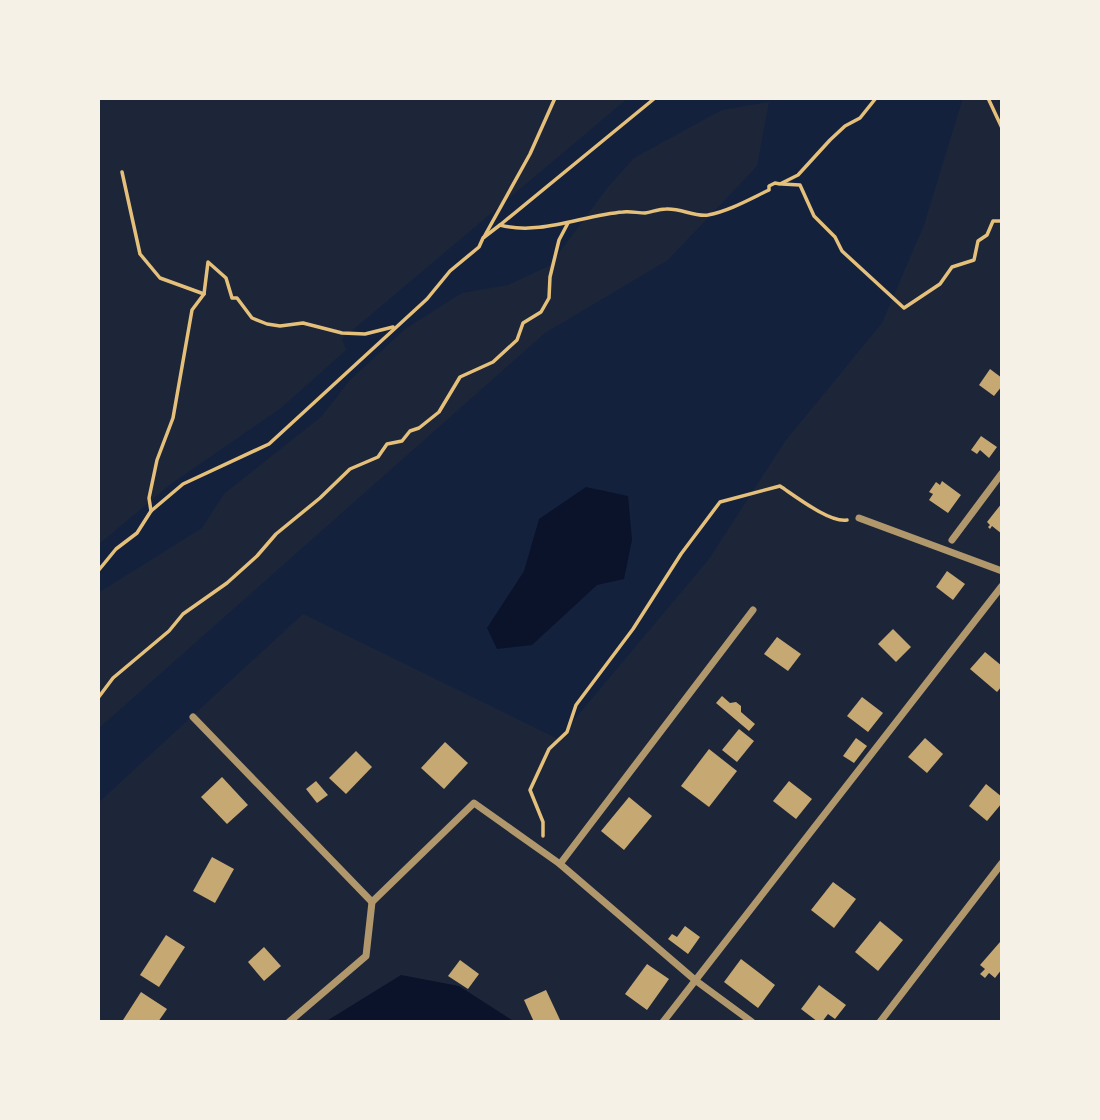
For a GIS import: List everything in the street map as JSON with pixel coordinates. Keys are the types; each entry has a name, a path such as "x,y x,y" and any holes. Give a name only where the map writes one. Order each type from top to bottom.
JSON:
{"street":[{"path":"952,540 1002,473"},
{"path":"859,518 1002,572"},
{"path":"663,1022 1002,586"},
{"path":"560,864 753,610"},
{"path":"193,717 372,902"},
{"path":"289,1022 366,956 372,902 474,803 560,864 695,980 752,1022"},
{"path":"880,1022 1002,863"}],"path":[{"path":"98,571 116,549 137,533 151,511 183,484 269,444 427,299 450,271 479,247 530,153 555,98"},
{"path":"483,239 655,98"},
{"path":"780,184 798,175 845,126 860,118 876,98"},
{"path":"988,98 1002,128"},
{"path":"122,172 140,254 160,278 204,294"},
{"path":"500,225 514,229 568,223 623,212 647,213 666,209 682,210 696,216 708,215 724,211 769,190 769,186 775,183 800,185 814,216 835,237 842,251 904,308 940,284 952,267 974,260 978,241 987,235 993,221 1002,221"},
{"path":"98,698 113,678 169,631 183,614 247,565 276,534 350,469 378,457 387,444 402,441 410,431 419,428 439,412 460,377 493,362 517,340 523,323 541,312 549,298 550,277 559,240 568,223"},
{"path":"151,511 149,498 157,460 173,418 192,310 204,294 208,262 226,278 232,298 237,298 252,318 267,324 281,326 303,323 342,333 365,334 395,327"},
{"path":"542,852 543,822 530,790 549,749 567,732 576,705 633,629 681,554 720,502 780,486 839,522 859,518"}],"shaded area":[{"path":"98,98 628,98 342,339 346,350 281,408 171,484 98,545"},
{"path":"963,98 1002,98 1002,1022 98,1022 98,803 303,614 558,739 709,559 786,440 882,323 924,225"},
{"path":"769,102 757,166 668,260 545,333 98,729 98,593 202,528 224,494 322,416 349,381 405,329 462,293 508,285 549,266 608,187 634,158 722,110"},
{"path":"586,487 628,496 632,540 624,579 597,585 532,645 497,649 487,628 524,571 539,519"},
{"path":"401,975 459,986 515,1022 325,1022"}],"building":[{"path":"990,369 1002,378 1002,386 994,396 979,385"},
{"path":"981,436 997,447 989,458 980,450 977,454 971,450"},
{"path":"942,481 961,495 948,513 929,500 933,494 929,492 936,482 940,485"},
{"path":"1002,503 1002,534 992,526 990,529 987,522"},
{"path":"947,571 965,584 953,600 936,587"},
{"path":"893,629 911,647 896,662 878,644"},
{"path":"777,637 801,654 788,671 764,654"},
{"path":"985,652 1002,666 1002,686 997,692 970,669"},
{"path":"722,696 730,703 736,702 741,706 741,712 755,724 749,731 716,703"},
{"path":"862,697 883,713 868,732 847,716"},
{"path":"739,729 754,741 737,762 722,750"},
{"path":"856,738 867,746 854,763 843,756"},
{"path":"925,738 943,754 927,773 908,757"},
{"path":"445,742 468,763 444,789 421,768"},
{"path":"709,749 737,771 709,807 681,786"},
{"path":"356,751 372,767 346,794 329,778"},
{"path":"222,777 248,805 227,824 201,797"},
{"path":"316,781 328,795 317,803 306,789"},
{"path":"789,781 812,799 796,819 773,801"},
{"path":"986,784 1002,797 1002,803 987,821 969,806"},
{"path":"629,797 652,816 624,850 601,831"},
{"path":"212,857 234,869 215,903 193,891"},
{"path":"833,882 856,899 834,928 811,910"},
{"path":"880,921 903,940 878,971 855,952"},
{"path":"685,926 700,937 688,954 668,939 672,934 677,937"},
{"path":"166,935 185,947 159,987 140,975"},
{"path":"1000,942 1002,969 995,978 989,973 985,978 980,974 985,969 980,965"},
{"path":"264,947 281,966 264,981 248,962"},
{"path":"741,959 775,985 758,1008 724,982"},
{"path":"460,960 479,974 468,989 448,976"},
{"path":"647,964 669,979 647,1010 625,994"},
{"path":"819,985 846,1005 835,1019 828,1014 822,1022 818,1022 801,1009"},
{"path":"546,990 561,1022 534,1022 524,1000"},
{"path":"141,992 167,1009 158,1022 123,1020"}]}
